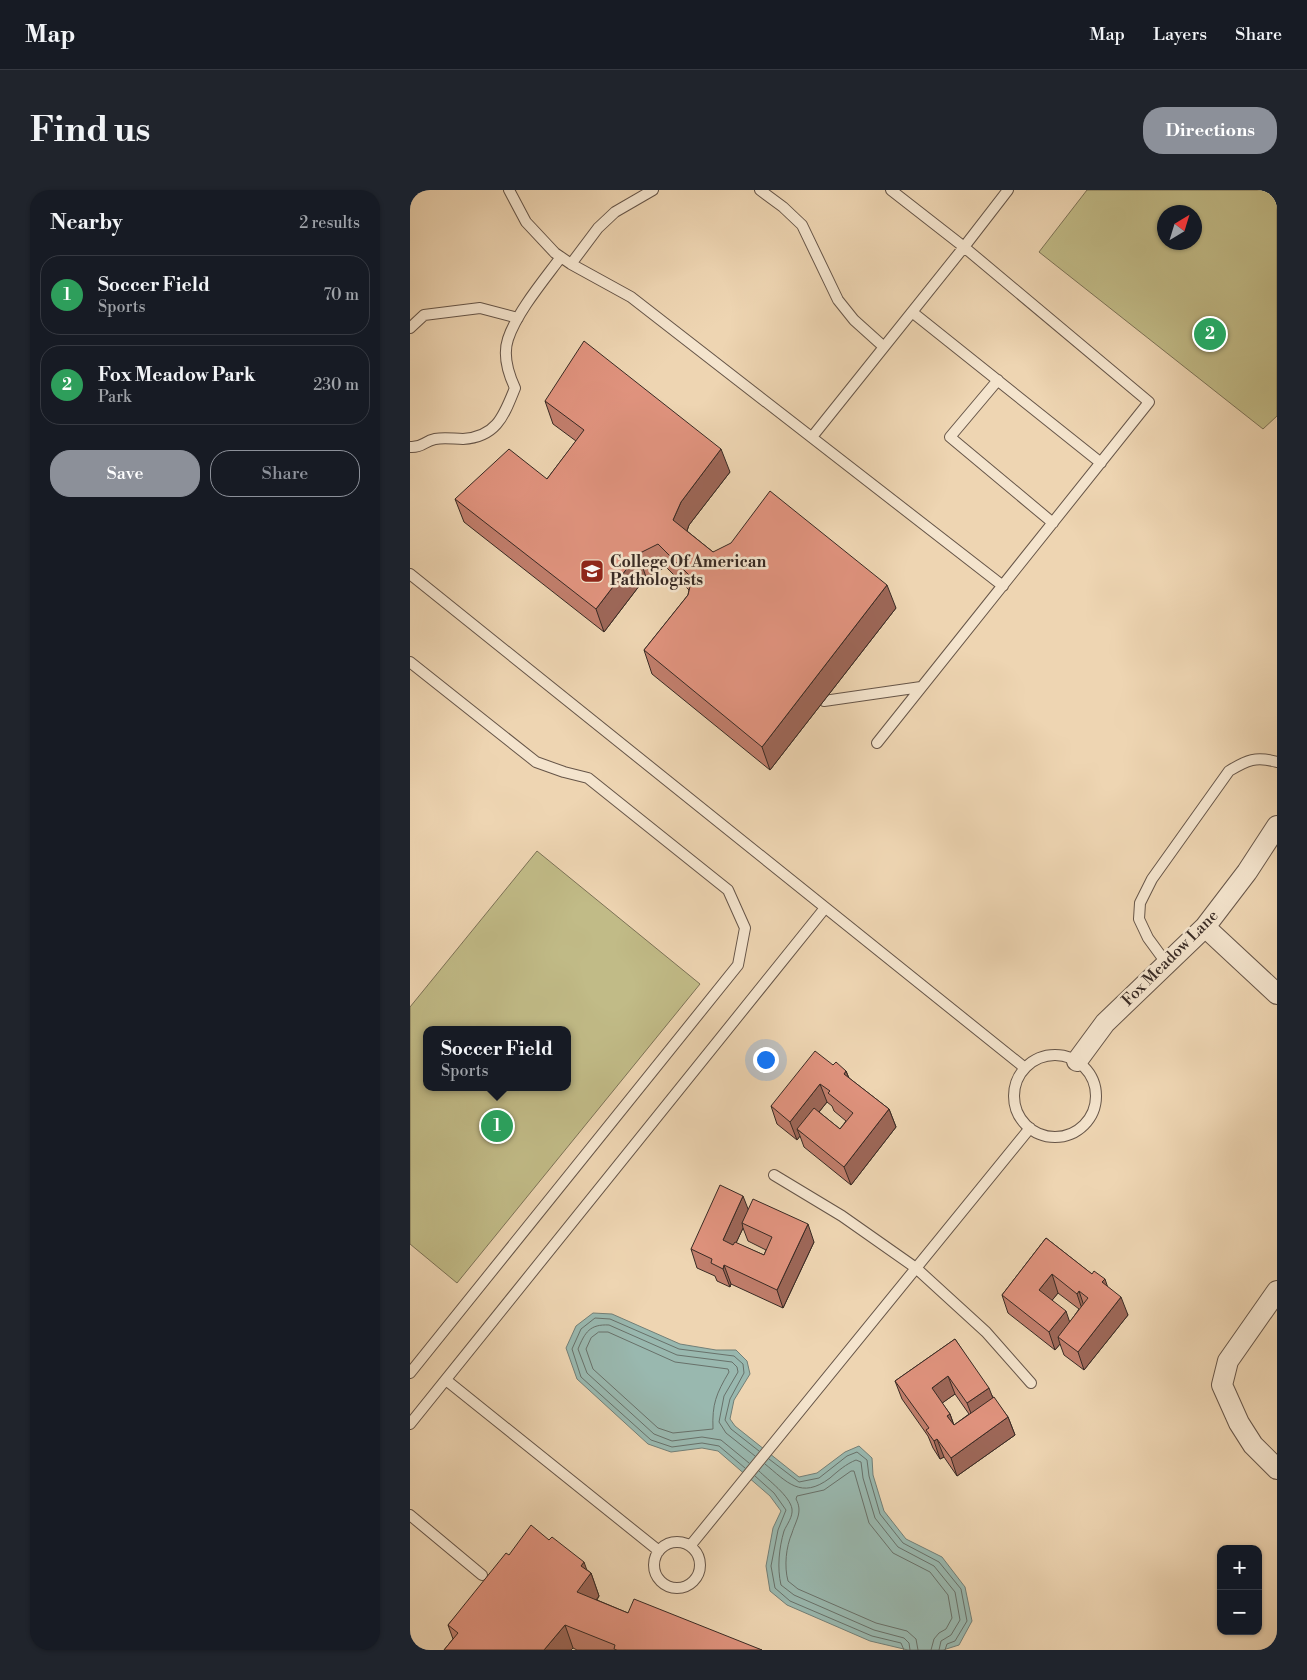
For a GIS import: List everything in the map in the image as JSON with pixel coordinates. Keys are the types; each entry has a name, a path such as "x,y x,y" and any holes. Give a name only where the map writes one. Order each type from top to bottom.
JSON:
{"street":[{"name":"Fox Meadow Lane","path":"1077,1061 1105,1023 1205,927 1247,872 1277,826"},
{"path":"1205,927 1277,994"},
{"path":"1277,1291 1228,1360 1222,1385 1239,1424 1253,1445 1277,1469"}],"lane":[{"path":"510,190 526,222 556,253 571,264 631,297 1003,586"},
{"path":"571,264 603,222 615,212 653,190"},
{"path":"760,190 783,207 802,225 838,300 854,320 884,348"},
{"path":"877,743 1149,402 964,247 891,190"},
{"path":"812,437 1008,190"},
{"path":"410,447 419,448 434,439 478,437 492,430 500,422 515,388 508,372 507,340 518,318 561,257"},
{"path":"410,328 424,315 472,308 480,308 518,318"},
{"path":"912,312 1101,463"},
{"path":"998,380 950,437 1053,523"},
{"path":"410,574 1025,1068"},
{"path":"410,662 536,762 588,778 728,890 745,928 738,964 410,1373"},
{"path":"824,701 921,687"},
{"path":"1167,964 1148,938 1139,919 1140,903 1152,879 1230,771 1244,762 1262,758 1277,762"},
{"path":"410,1424 825,908"},
{"path":"1050,1055 1064,1056 1077,1061 1093,1079 1096,1097 1092,1115 1080,1128 1064,1136 1052,1137 1040,1134 1030,1128 1021,1118 1016,1106 1014,1093 1018,1080 1025,1068 1036,1060 1050,1055"},
{"path":"690,1546 1030,1128"},
{"path":"774,1175 842,1216 916,1268 986,1332 1031,1382"},
{"path":"446,1380 660,1551"},
{"path":"410,1515 482,1575"},
{"path":"677,1542 690,1546 699,1559 700,1567 694,1581 688,1586 681,1588 665,1585 656,1573 656,1558 660,1551 664,1546 677,1542"}],"shaded area":[{"path":"1087,190 1277,190 1277,416 1263,429 1039,252"},
{"path":"537,851 700,984 457,1283 410,1244 410,1007"}],"water":[{"path":"593,1313 612,1314 680,1344 716,1350 736,1350 747,1361 750,1374 734,1400 730,1419 735,1426 799,1477 817,1473 845,1452 859,1446 872,1458 873,1475 884,1511 906,1539 942,1557 965,1587 972,1621 959,1645 943,1650 908,1650 870,1641 787,1605 770,1591 766,1566 773,1528 781,1511 770,1496 718,1451 702,1448 671,1452 648,1444 577,1379 566,1348 576,1326"}],"building":[{"name":"College Of American Pathologists","path":"584,341 721,449 681,502 673,520 713,552 731,543 770,491 887,585 762,747 644,650 688,595 692,578 658,544 638,554 596,609 455,499 509,449 547,479 584,430 545,401"},
{"path":"815,1051 833,1065 836,1062 846,1071 844,1074 889,1109 844,1167 797,1129 814,1108 840,1129 853,1113 828,1093 830,1091 820,1084 790,1122 771,1106"},
{"path":"720,1185 743,1196 723,1240 733,1245 735,1242 764,1255 772,1237 742,1223 753,1199 808,1224 777,1290 724,1265 723,1269 711,1263 712,1259 691,1249"},
{"path":"1046,1238 1092,1274 1094,1271 1105,1279 1102,1282 1121,1297 1078,1352 1058,1337 1088,1298 1079,1291 1077,1294 1052,1274 1039,1290 1066,1311 1049,1332 1002,1295"},
{"path":"955,1339 989,1388 967,1403 948,1376 932,1388 950,1414 947,1416 954,1425 994,1397 1008,1417 951,1458 937,1439 934,1441 926,1430 929,1428 895,1381"},
{"path":"531,1525 549,1540 552,1537 584,1562 581,1566 591,1573 577,1592 628,1613 634,1599 762,1650 617,1650 614,1649 615,1645 565,1625 544,1650 444,1650 458,1633 448,1625 506,1553 509,1555"}],"place":[{"name":"Fox Meadow Park","path":"1210,334"},
{"name":"College Of American Pathologists","path":"592,571"},
{"name":"Soccer Field","path":"497,1126"}]}
